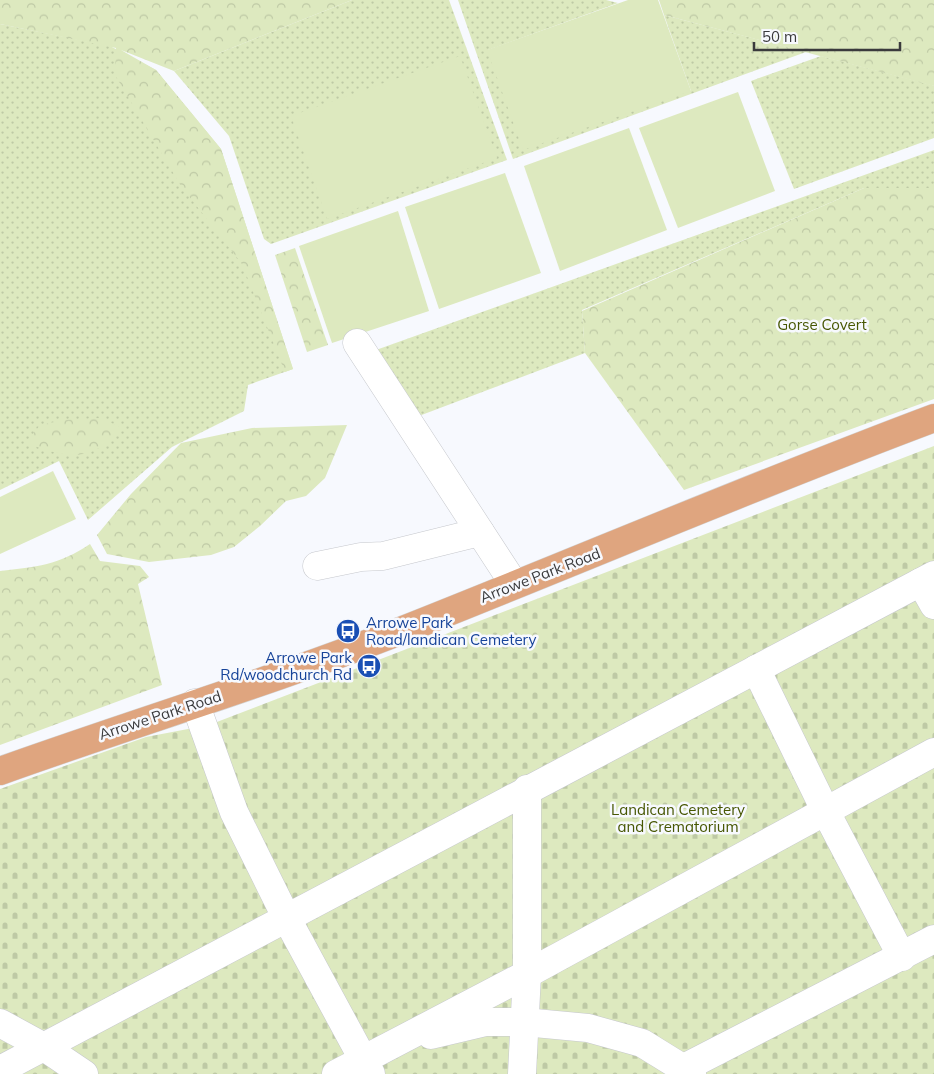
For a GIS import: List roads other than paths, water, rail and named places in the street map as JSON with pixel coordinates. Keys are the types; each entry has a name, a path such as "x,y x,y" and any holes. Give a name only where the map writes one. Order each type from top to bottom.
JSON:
{"main road":[{"name":"Arrowe Park Road","path":"0,771 393,634 514,584 656,529 771,480 934,418"}],"lane":[{"path":"357,344 514,584"},
{"path":"317,566 361,557 383,556 480,532"},
{"path":"0,1070 756,669 930,587"},
{"path":"756,669 826,812 902,957"},
{"path":"195,703 234,812 286,917 367,1066"},
{"path":"367,1066 527,974 934,752"},
{"path":"522,1074 527,974 527,789"},
{"path":"337,1074 367,1066 427,1036 486,1022 524,1022 588,1028 642,1043 685,1072 934,939"},
{"path":"0,1023 44,1046 84,1074"}],"place":[{"name":"Arrowe Park Road/landican Cemetery","path":"348,631"},
{"name":"Arrowe Park Rd/woodchurch Rd","path":"369,666"}],"park label":[{"name":"Gorse Covert","path":"822,324"},
{"name":"Landican Cemetery and Crematorium","path":"678,818"}]}
